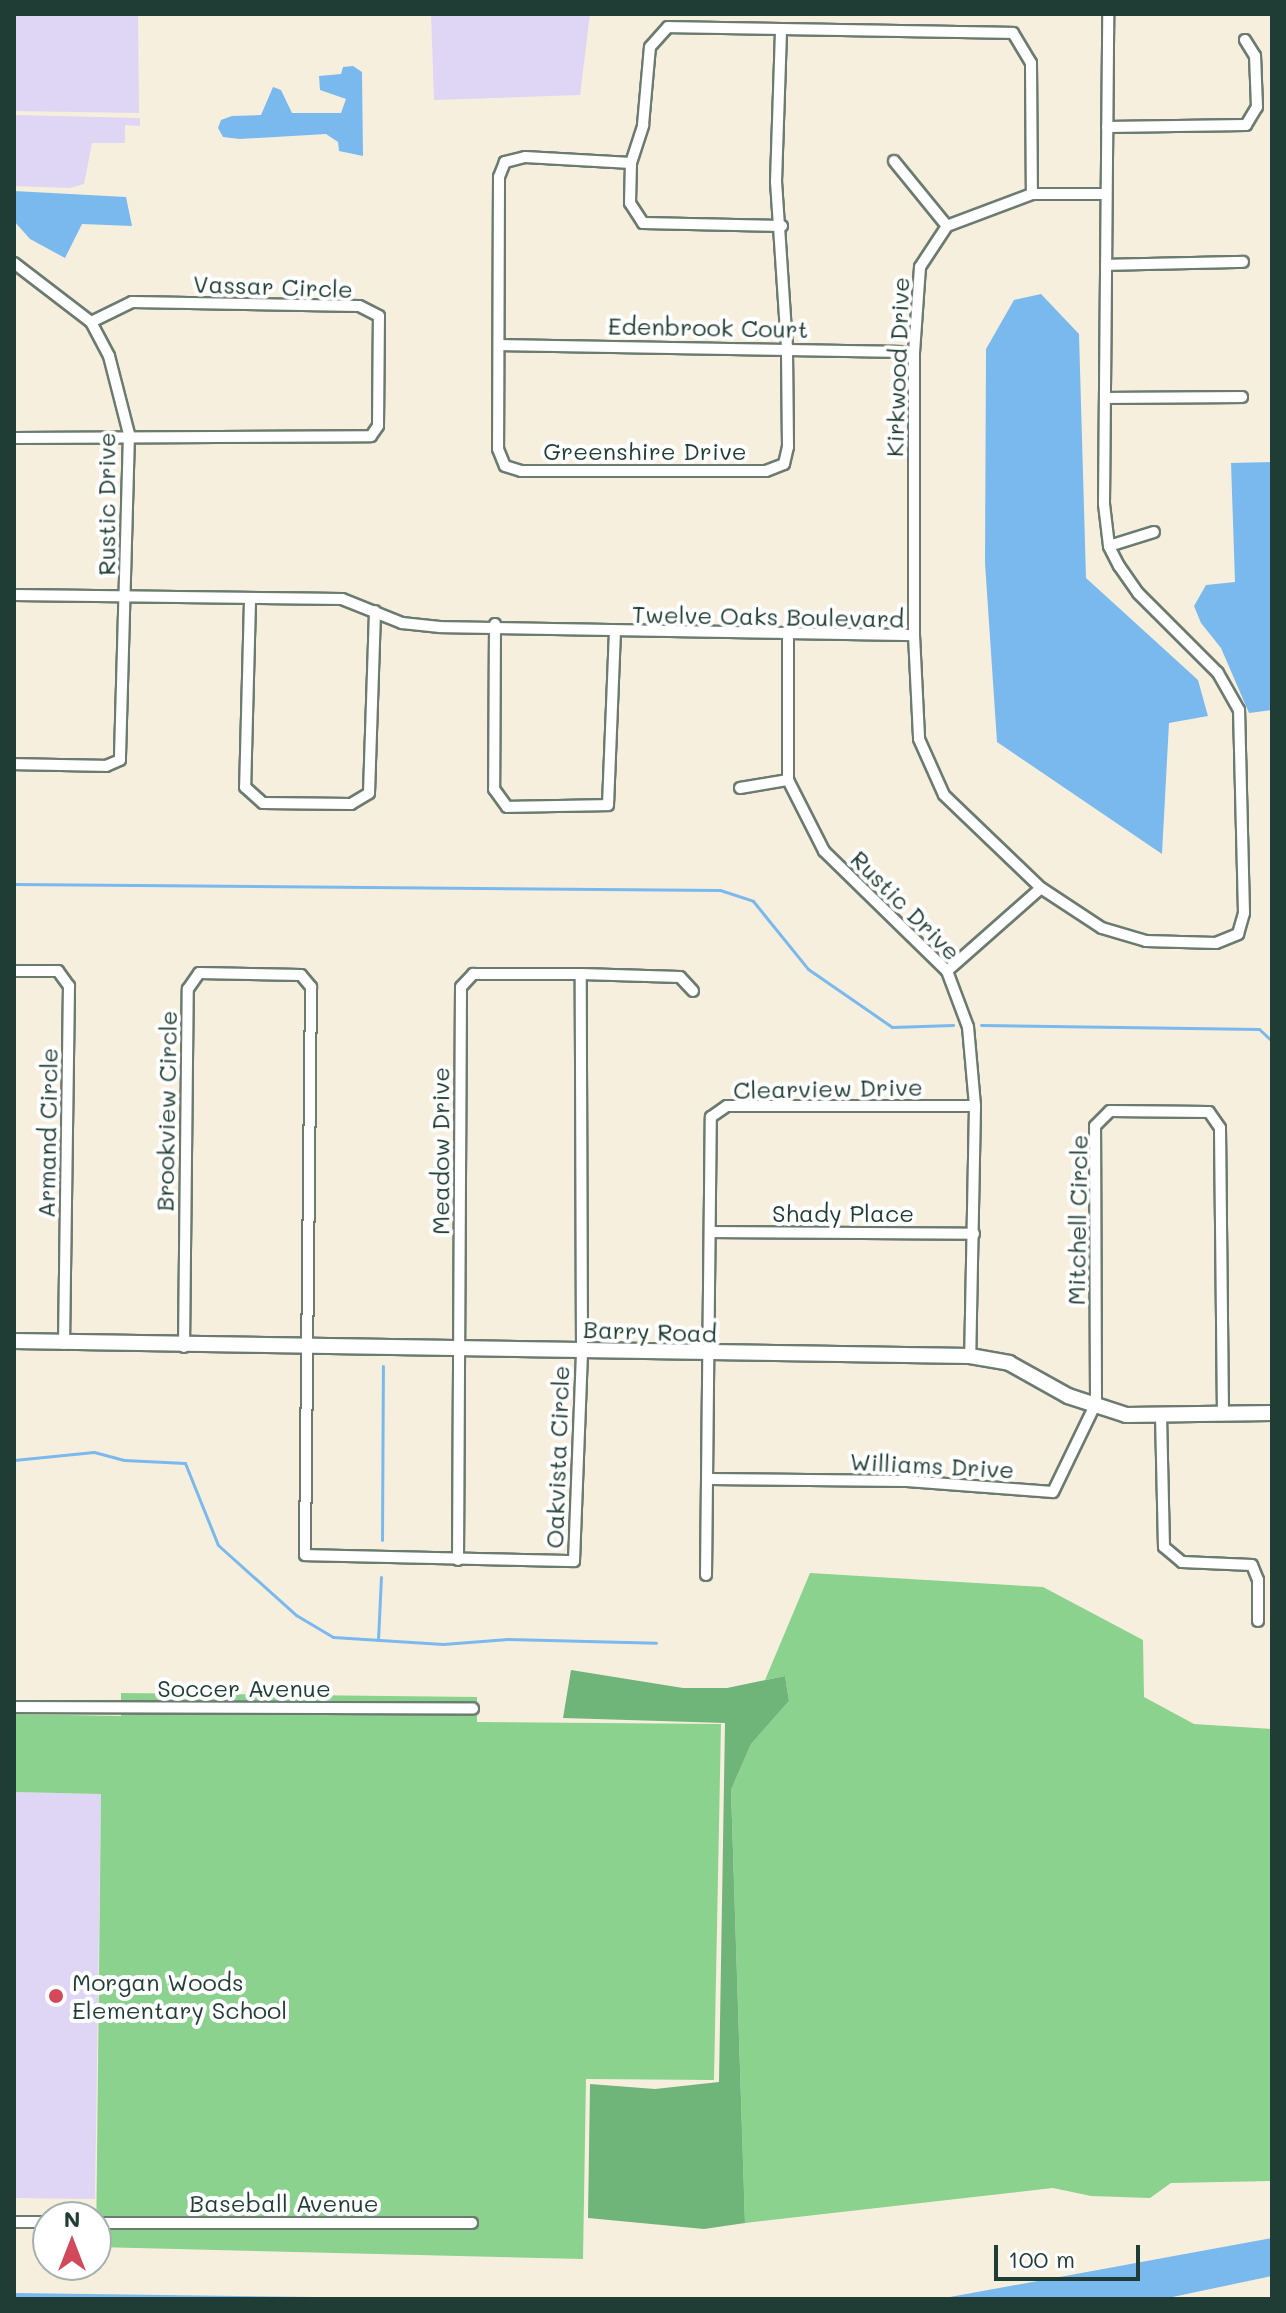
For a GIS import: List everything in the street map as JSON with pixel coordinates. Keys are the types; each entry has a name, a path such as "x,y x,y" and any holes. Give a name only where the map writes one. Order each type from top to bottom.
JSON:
{"street":[{"path":"1108,14 1105,398 1109,546 1154,532"},
{"path":"782,226 643,223 630,203 631,163 643,125 650,47 668,27 781,32 1013,33 1031,63 1032,194"},
{"name":"Greenshire Drive","path":"631,163 525,157 505,162 499,177 501,345 498,449 505,466 521,471 775,468 784,464 788,447 787,347 782,226 776,182 781,32"},
{"path":"1107,127 1246,125 1257,107 1255,56 1245,40"},
{"path":"894,161 947,226 1032,194 1106,194"},
{"name":"Kirkwood Drive","path":"914,635 914,352 920,267 931,243 947,226"},
{"path":"1106,265 1243,262"},
{"name":"Rustic Drive","path":"14,263 91,322 109,356 129,434 120,760 106,766 14,764"},
{"name":"Vassar Circle","path":"91,322 132,302 359,306 379,316 378,426 371,436 129,434"},
{"name":"Edenbrook Court","path":"501,345 787,347 914,352"},
{"path":"1105,398 1242,397"},
{"path":"14,438 100,439 129,434"},
{"name":"Twelve Oaks Boulevard","path":"14,595 250,601 342,599 402,623 440,627 495,624 615,632 914,635 919,739 944,795 1041,888 1102,928 1146,941 1216,943 1238,934 1244,913 1239,710 1218,673 1138,593 1109,546"},
{"path":"250,601 245,787 263,803 351,804 369,793 375,611"},
{"path":"495,624 494,789 507,807 608,805 615,632"},
{"name":"Rustic Drive","path":"788,636 788,780 824,851 947,971 968,1027 975,1106 970,1356"},
{"path":"740,788 788,780"},
{"path":"947,971 1041,888"},
{"name":"Armand Circle","path":"14,971 58,971 69,986 64,1344"},
{"name":"Brookview Circle","path":"184,1347 188,989 199,973 301,975 311,987 308,1346"},
{"name":"Meadow Drive","path":"458,1560 461,987 473,974 581,974 680,977 693,991"},
{"name":"Oakvista Circle","path":"308,1346 305,1555 574,1561 582,1350 581,974"},
{"name":"Clearview Drive","path":"706,1575 710,1479 711,1117 727,1106 975,1106"},
{"name":"Mitchell Circle","path":"1096,1403 1095,1126 1110,1111 1209,1112 1220,1128 1223,1414"},
{"name":"Shady Place","path":"712,1232 974,1234"},
{"name":"Barry Road","path":"14,1341 184,1347 582,1350 709,1356 970,1356 1009,1363 1068,1396 1126,1415 1272,1413"},
{"name":"Williams Drive","path":"710,1479 907,1481 1053,1492 1096,1403"},
{"path":"1161,1415 1164,1547 1182,1562 1252,1565 1258,1580 1258,1621"},
{"name":"Soccer Avenue","path":"14,1707 473,1709"},
{"name":"Baseball Avenue","path":"112,2223 472,2223"}],"shaded area":[{"path":"14,14 138,14 139,113 14,111"},
{"path":"431,14 590,14 580,95 434,100"},
{"path":"14,115 140,118 140,126 125,125 125,143 92,143 84,184 70,188 14,186"},
{"name":"Morgan Woods Elementary School","path":"14,1792 101,1794 95,2199 14,2198"}],"green space":[{"path":"810,1573 1043,1587 1143,1640 1144,1697 1194,1724 1272,1729 1272,2181 1171,2183 1150,2198 1091,2196 1053,2188 745,2223 731,1790 751,1744 789,1701 785,1676 765,1680"},
{"path":"571,1670 683,1688 727,1688 785,1676 789,1701 751,1744 731,1790 745,2223 704,2229 588,2218 590,2084 655,2089 719,2082 725,1723 563,1718"},
{"path":"121,1693 477,1697 477,1722 721,1724 714,2080 586,2079 583,2259 112,2247 112,2201 97,2201 101,1794 14,1792 14,1714 121,1716"}],"water":[{"path":"353,66 362,72 363,156 339,151 338,142 326,134 240,139 223,137 218,128 221,120 232,116 261,115 273,87 281,90 292,113 341,113 346,99 320,90 319,76 341,74 343,67"},
{"path":"14,191 126,197 132,226 82,224 65,258 30,239 14,221"},
{"path":"1041,294 1079,334 1086,578 1198,680 1208,716 1169,723 1162,854 997,742 985,563 986,349 1014,300"},
{"path":"1272,462 1272,710 1249,713 1221,648 1201,623 1194,606 1206,585 1235,582 1231,463"},
{"path":"1272,2238 1272,2276 1163,2299 939,2299"},
{"path":"14,2293 394,2298 447,2299 14,2299"}],"waterway":[{"path":"14,884 720,890 753,901 808,969 892,1027 953,1025"},
{"path":"981,1025 1259,1029 1272,1041"},
{"path":"382,1540 383,1366"},
{"path":"14,1460 94,1452 124,1460 185,1463 218,1545 296,1615 333,1637 443,1644 508,1639 656,1643"},
{"path":"378,1640 381,1577"}],"place":[{"name":"Morgan Woods Elementary School","path":"56,1996"}]}
